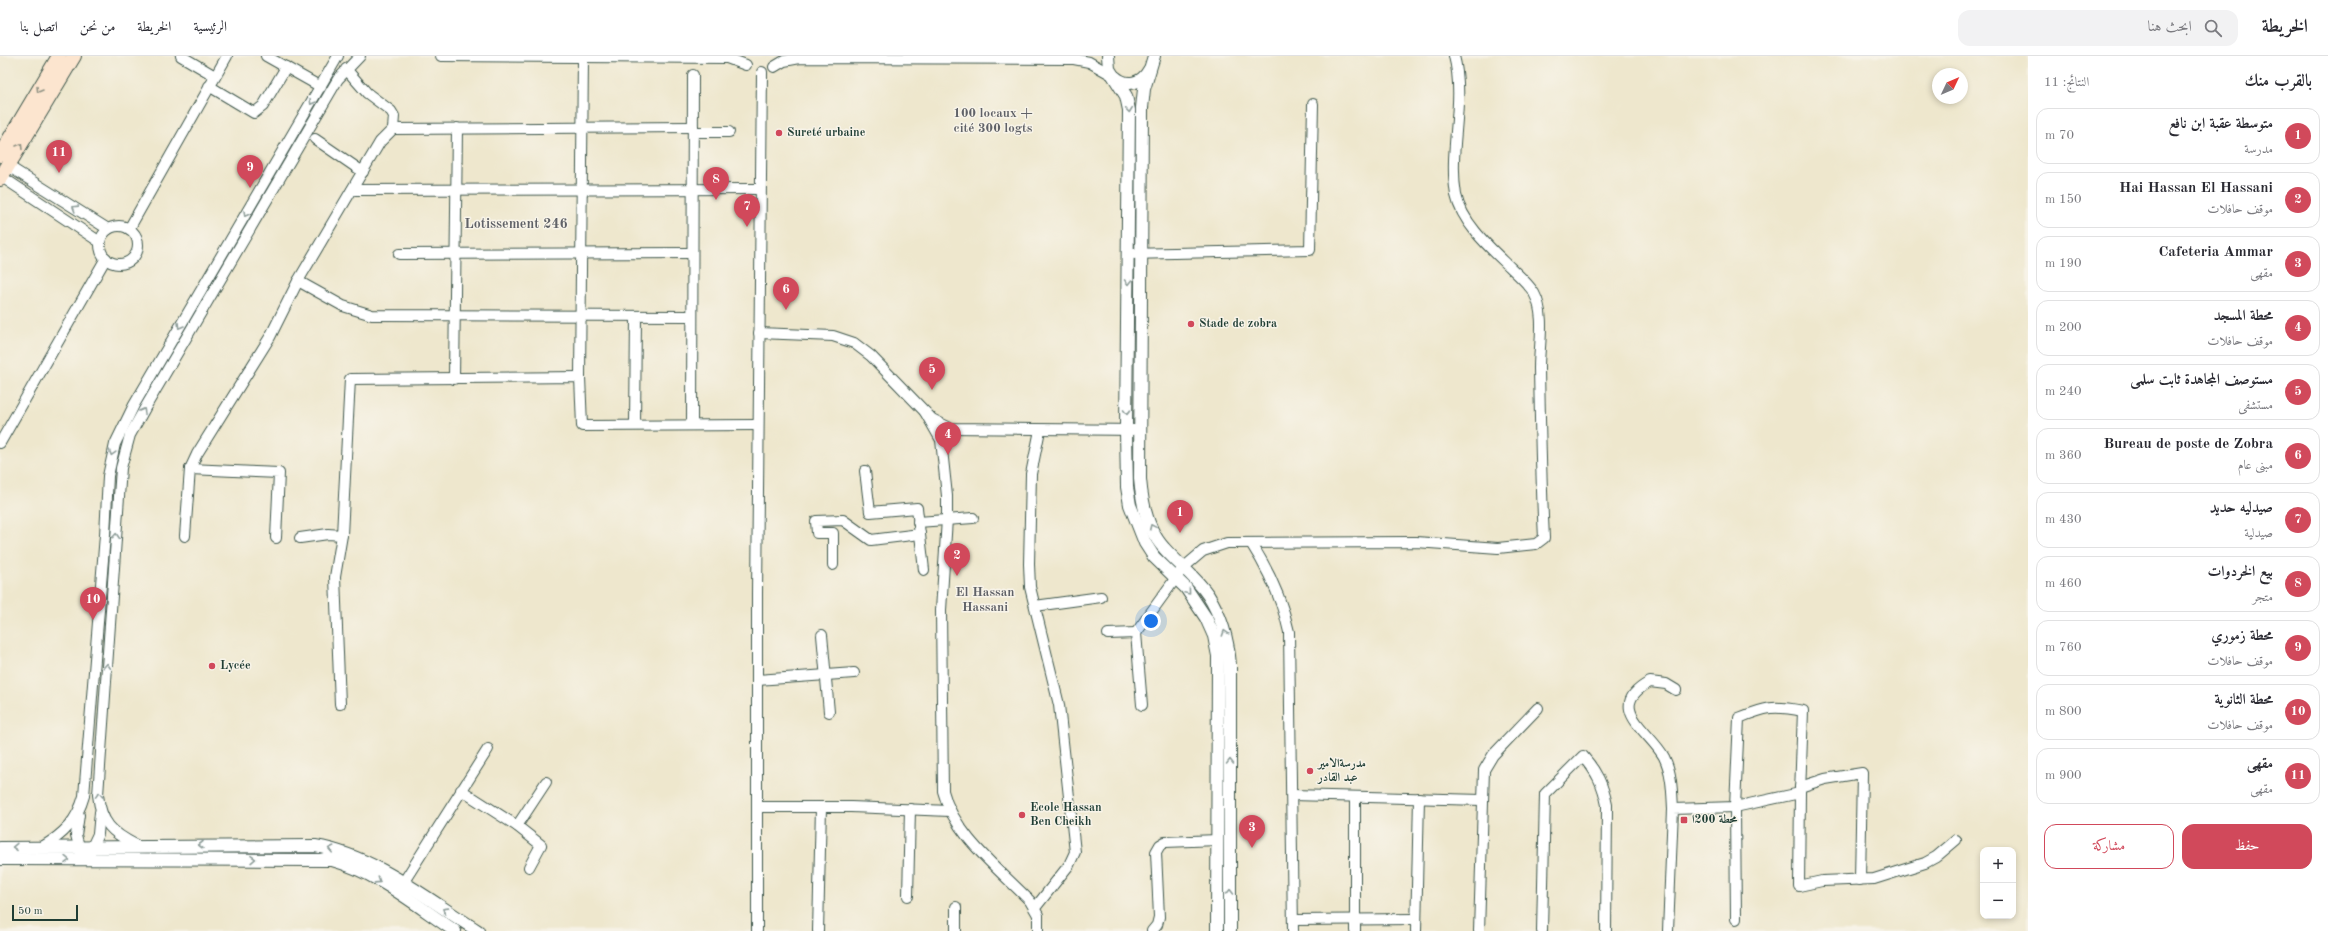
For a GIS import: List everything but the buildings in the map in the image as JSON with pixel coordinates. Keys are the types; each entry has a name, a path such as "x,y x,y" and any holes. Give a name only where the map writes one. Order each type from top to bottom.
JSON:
{"main road":[{"path":"2,169 59,56"},
{"path":"2,169 74,56"}],"street":[{"path":"129,229 227,56"},
{"path":"266,56 321,88"},
{"path":"84,860 78,846 76,835 80,809 84,796 105,535 108,476 115,444 134,405 321,88 338,56"},
{"path":"84,860 94,846 100,812 98,795 121,468 124,451 145,408 346,69 360,56"},
{"path":"441,56 727,58 744,61 755,71 762,72 784,61 800,58 1074,59 1089,62 1125,83 1132,83 1146,75 1154,56"},
{"path":"774,67 780,56"},
{"path":"1108,56 1109,69 1126,96 1129,110 1126,430 1127,487 1136,526 1154,557 1197,602 1214,636 1218,656 1217,931"},
{"path":"1149,56 1149,69 1142,108 1140,253 1140,479 1146,514 1162,547 1198,583 1211,602 1221,622 1229,649 1230,931"},
{"path":"1142,705 1136,633 1183,568 1203,551 1214,546 1227,542 1416,542 1498,548 1536,544 1544,538 1540,381 1541,310 1534,293 1526,282 1494,252 1466,220 1456,196 1454,168 1459,108 1457,68 1454,56"},
{"path":"184,57 215,76"},
{"path":"583,57 580,377 582,426 758,425"},
{"path":"209,86 254,113 263,106 286,67"},
{"path":"185,536 190,469 197,454 270,337 298,281 380,142 393,129 394,116 391,111 367,93 346,69"},
{"path":"757,931 758,425 762,72"},
{"path":"692,425 693,75"},
{"path":"1128,254 1310,250 1313,104"},
{"path":"393,129 583,127 693,129 728,132"},
{"path":"454,378 457,128"},
{"path":"315,139 363,172"},
{"path":"2,169 108,229"},
{"path":"2,169 100,242"},
{"path":"352,190 760,189"},
{"path":"118,226 129,229 136,238 137,250 134,256 124,263 111,262 102,254 100,242 108,229 118,226"},
{"path":"399,254 692,253"},
{"path":"0,443 106,258"},
{"path":"298,281 358,312 372,315 692,316"},
{"path":"635,425 636,316"},
{"path":"759,333 833,336 854,343 871,356 925,412 941,424 962,430 1140,430"},
{"path":"340,704 335,577 342,535 350,379 580,377"},
{"path":"925,412 936,428 942,446 947,519 941,610 943,791 950,811 962,831 1035,908 1038,915 1038,931"},
{"path":"942,446 949,435 962,430"},
{"path":"1035,908 1069,865 1075,852 1059,705 1030,586 1029,500 1031,474 1040,430"},
{"path":"190,469 279,472 276,538"},
{"path":"865,471 870,512 917,508 924,570"},
{"path":"918,522 972,518"},
{"path":"833,564 833,533 817,533 816,521 843,520 871,540 920,534"},
{"path":"300,538 328,534 342,535"},
{"path":"1250,543 1275,585 1284,608 1288,632 1292,795 1293,931"},
{"path":"1035,606 1101,597"},
{"path":"1108,634 1136,633"},
{"path":"822,634 829,712"},
{"path":"757,680 854,673"},
{"path":"1668,931 1673,808 1672,781 1665,760 1652,739 1631,717 1629,710 1635,694 1650,682 1656,682 1676,690"},
{"path":"1736,919 1735,807 1739,718 1765,708 1780,706 1803,711 1799,886 1822,881 1874,879 1925,863 1936,857 1956,840"},
{"path":"1479,931 1484,770 1487,762 1538,708"},
{"path":"402,883 488,749"},
{"path":"1542,931 1545,794 1583,756 1597,772 1603,787 1607,806 1606,931"},
{"path":"1673,808 1735,807 1800,790 1824,779 1862,773 1860,880"},
{"path":"517,826 546,782"},
{"path":"461,790 517,826 541,845 529,867"},
{"path":"1292,795 1482,800"},
{"path":"1355,797 1355,931"},
{"path":"1416,931 1419,798"},
{"path":"757,807 821,807 950,811"},
{"path":"818,931 821,807"},
{"path":"42,847 66,831 80,809"},
{"path":"908,896 910,809"},
{"path":"100,812 115,833 136,845"},
{"path":"1152,931 1157,925 1159,917 1156,852 1160,845 1165,842 1218,840"},
{"path":"0,848 136,845 315,846 349,853 367,861 478,931"},
{"path":"0,859 332,860 350,865 369,875 455,931"},
{"path":"956,907 956,931"},
{"path":"1293,920 1416,919"}],"place":[{"name":"Sureté urbaine","path":"779,133"},
{"name":"مقهى","path":"59,173"},
{"name":"محطة زموري","path":"250,188"},
{"name":"بيع الخردوات","path":"716,200"},
{"name":"صيدليه حديد","path":"747,227"},
{"name":"Bureau de poste de Zobra","path":"786,310"},
{"name":"Stade de zobra","path":"1191,324"},
{"name":"مستوصف المجاهدة ثابت سلمى","path":"932,390"},
{"name":"محطة المسجد","path":"948,455"},
{"name":"متوسطة عقبة ابن نافع","path":"1180,533"},
{"name":"Hai Hassan El Hassani","path":"957,576"},
{"name":"محطة الثانوية","path":"93,620"},
{"name":"Lycée","path":"212,666"},
{"name":"مدرسةالامير عبد القادر","path":"1310,771"},
{"name":"Ecole Hassan Ben Cheikh","path":"1022,815"},
{"name":"محطة 200ا","path":"1684,820"},
{"name":"Cafeteria Ammar","path":"1252,848"}],"district":[{"name":"100 locaux + cité 300 logts","path":"993,120"},
{"name":"Lotissement 246","path":"516,224"},
{"name":"El Hassan Hassani","path":"985,600"}]}
